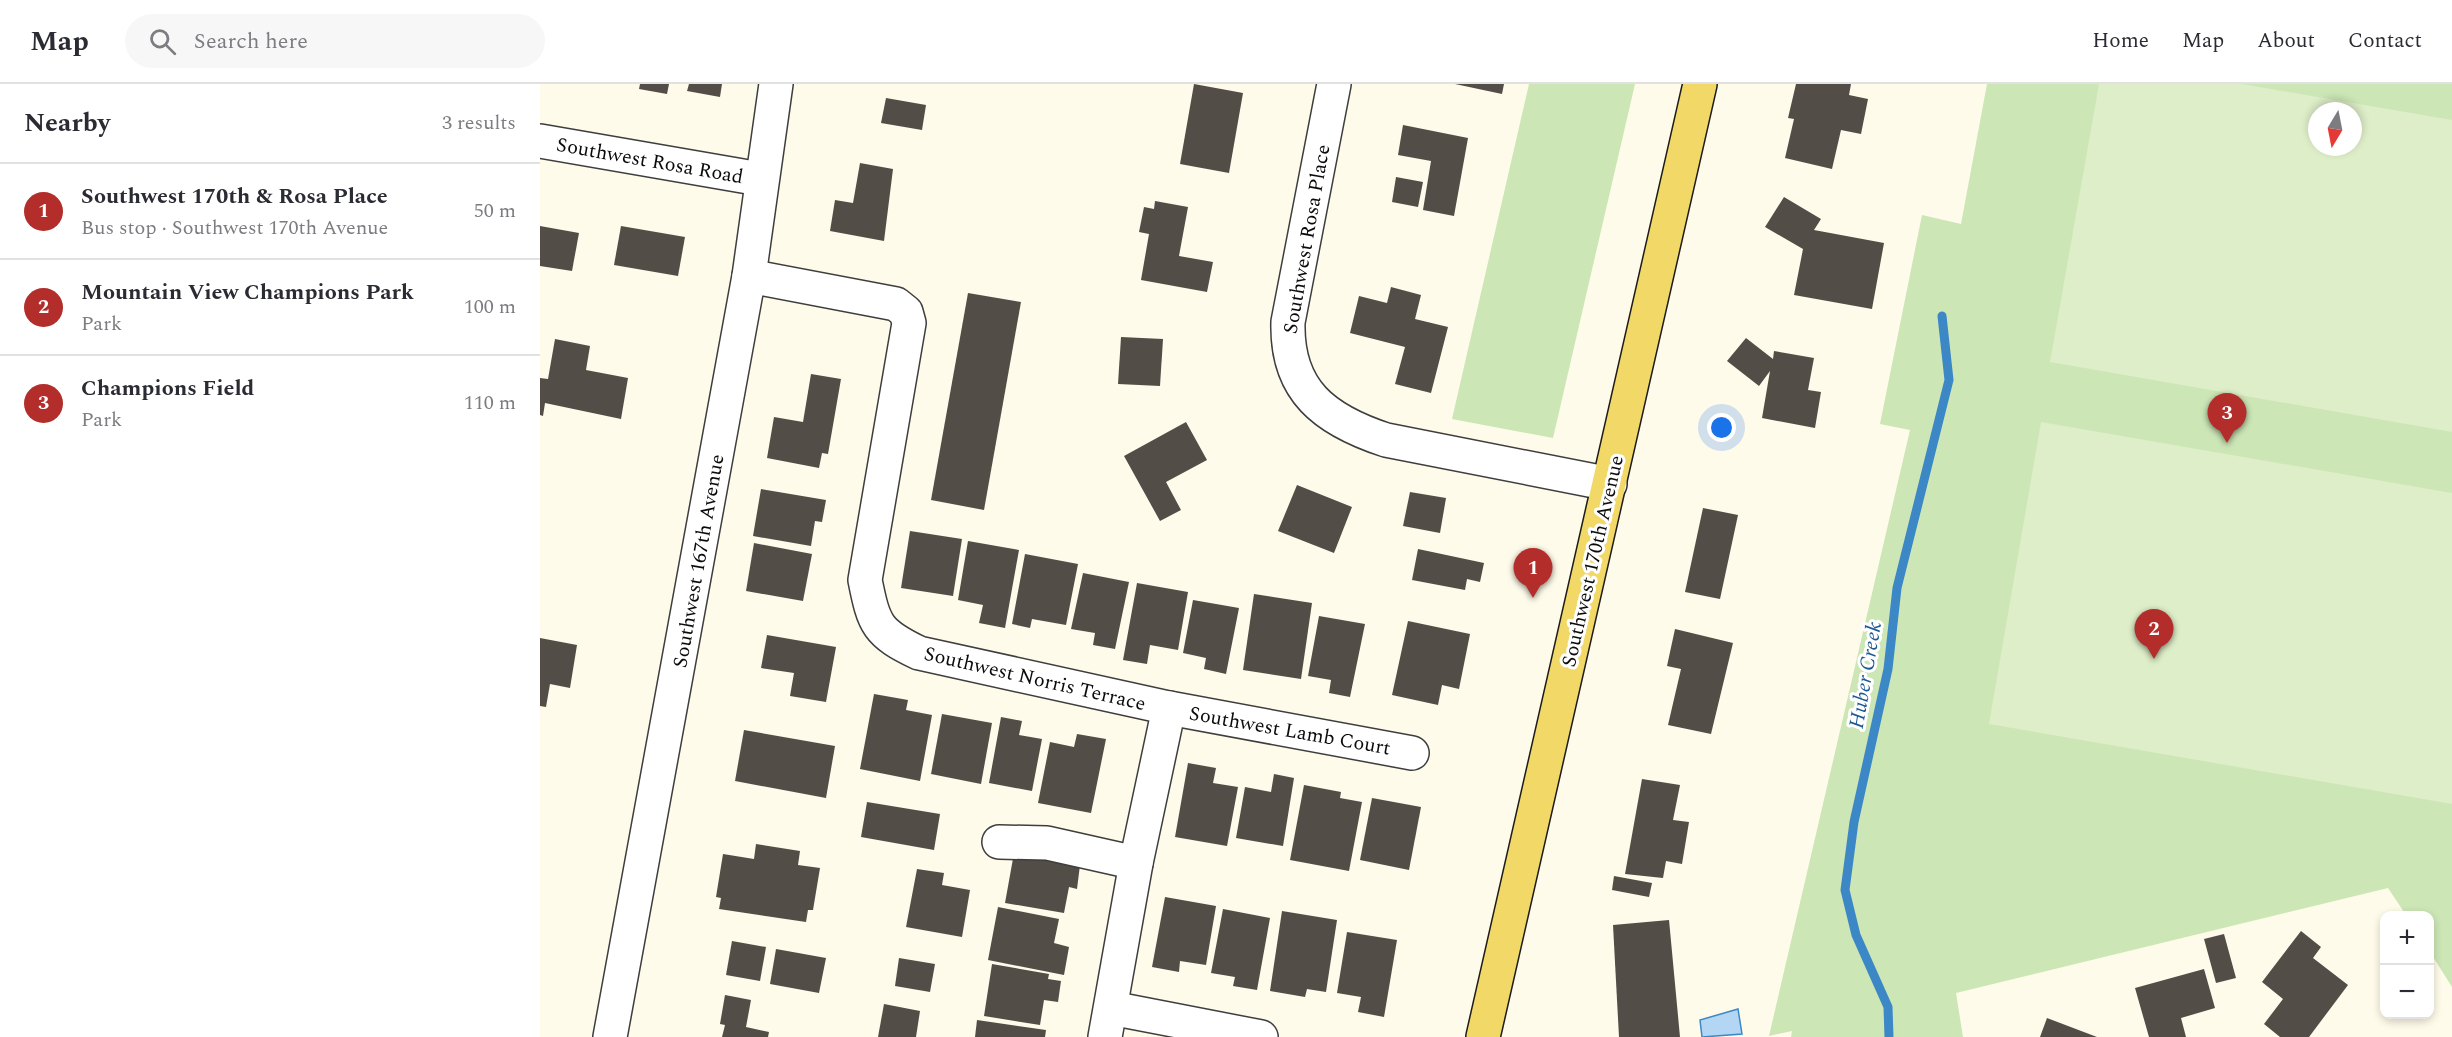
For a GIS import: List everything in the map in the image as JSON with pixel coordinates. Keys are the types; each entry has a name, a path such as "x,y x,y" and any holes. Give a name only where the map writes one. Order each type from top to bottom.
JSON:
{"main road":[{"name":"Southwest 170th Avenue","path":"1483,1037 1700,84"}],"street":[{"name":"Southwest 167th Avenue","path":"610,1037 748,276 760,180 776,84"},
{"name":"Southwest Rosa Place","path":"1334,84 1288,322 1287,348 1293,369 1308,396 1334,417 1362,432 1386,440 1610,484"},
{"name":"Southwest Rosa Road","path":"540,141 760,180"},
{"name":"Southwest Norris Terrace","path":"748,276 896,304 906,312 909,323 866,580 876,622 890,639 919,653 1169,708 1136,863 1108,1022"},
{"name":"Southwest Lamb Court","path":"1169,708 1412,753"},
{"path":"999,842 1047,843 1136,863"},
{"path":"1108,1022 1261,1037"}],"green space":[{"path":"1529,84 1635,84 1553,438 1452,419"},
{"path":"1987,84 2452,84 2452,987 2434,958 2434,911 2403,911 2388,888 1956,993 1963,1037 1791,1037 1792,1031 1769,1036 1910,430 1880,424 1922,215 1961,224"},
{"path":"2099,84 2242,84 2347,102 2308,102 2308,156 2362,156 2362,105 2452,120 2452,432 2050,362"},
{"path":"2041,422 2452,493 2452,804 1989,724"}],"water":[{"path":"1738,1009 1742,1034 1702,1037 1700,1020"}],"building":[{"path":"640,84 669,84 667,94 639,89"},
{"path":"689,84 722,84 720,97 687,91"},
{"path":"1194,84 1243,93 1229,173 1180,164"},
{"path":"1455,84 1504,84 1502,94"},
{"path":"1796,84 1851,84 1849,95 1868,99 1861,134 1841,130 1832,169 1785,158 1794,119 1788,118"},
{"path":"886,98 926,105 922,130 881,123"},
{"path":"1403,125 1468,138 1454,216 1423,210 1431,161 1398,155"},
{"path":"860,163 893,169 884,241 830,231 835,200 853,203"},
{"path":"1396,177 1423,182 1418,207 1392,202"},
{"path":"1784,197 1821,219 1814,230 1884,243 1872,309 1794,295 1803,249 1765,227"},
{"path":"1155,201 1188,207 1179,256 1213,262 1207,292 1141,280 1149,234 1139,232 1144,207 1154,209"},
{"path":"540,226 579,233 572,271 540,266"},
{"path":"621,226 685,237 678,276 614,265"},
{"path":"1391,287 1421,295 1415,319 1448,327 1431,393 1395,384 1405,347 1350,333 1359,296 1387,303"},
{"path":"968,293 1021,302 984,510 931,500"},
{"path":"1121,337 1163,339 1160,386 1118,384"},
{"path":"1746,338 1773,359 1774,351 1814,358 1808,390 1821,392 1815,428 1762,418 1770,371 1759,386 1727,361"},
{"path":"555,339 590,346 586,370 628,378 621,419 545,403 543,416 540,415 540,378 548,379"},
{"path":"811,374 841,379 828,454 822,453 819,468 767,458 774,417 803,422"},
{"path":"1186,422 1207,460 1166,482 1181,510 1160,521 1124,456"},
{"path":"1297,485 1352,507 1334,553 1278,531"},
{"path":"761,489 826,500 822,522 815,521 811,546 753,536"},
{"path":"1410,492 1446,498 1440,533 1403,526"},
{"path":"1703,508 1738,515 1720,599 1685,592"},
{"path":"910,531 962,539 953,596 901,588"},
{"path":"968,541 1019,550 1005,628 979,623 983,605 958,600"},
{"path":"754,543 812,554 803,601 746,591"},
{"path":"1418,549 1484,563 1480,582 1467,579 1465,590 1412,580"},
{"path":"1025,554 1078,564 1066,625 1032,619 1030,628 1012,624"},
{"path":"1083,573 1129,582 1115,649 1093,645 1095,633 1071,629"},
{"path":"1137,583 1188,592 1178,650 1150,645 1147,664 1123,660"},
{"path":"1254,594 1312,603 1301,679 1243,670"},
{"path":"1193,600 1239,608 1226,674 1204,669 1206,658 1183,653"},
{"path":"1319,616 1365,624 1350,697 1329,693 1331,680 1308,676"},
{"path":"1408,621 1470,634 1459,689 1442,685 1438,705 1392,695"},
{"path":"1675,629 1733,643 1711,734 1668,725 1681,669 1667,666"},
{"path":"767,635 836,647 826,702 790,696 794,673 761,668"},
{"path":"540,638 577,645 570,688 550,684 546,707 540,706"},
{"path":"874,694 908,700 906,710 932,715 920,781 860,769"},
{"path":"942,714 992,723 981,784 931,774"},
{"path":"1001,717 1022,721 1019,735 1042,739 1032,791 989,783"},
{"path":"744,730 835,746 826,798 735,781"},
{"path":"1077,734 1106,739 1091,813 1038,803 1050,742 1074,747"},
{"path":"1188,763 1216,768 1213,783 1238,787 1227,846 1175,837"},
{"path":"1274,774 1294,778 1283,846 1236,838 1245,787 1271,792"},
{"path":"1642,779 1680,785 1673,820 1689,822 1682,864 1666,861 1663,878 1625,874"},
{"path":"1304,785 1341,792 1340,798 1362,802 1349,871 1290,860"},
{"path":"1372,798 1421,807 1409,870 1360,860"},
{"path":"867,802 940,814 934,850 861,837"},
{"path":"756,844 800,851 798,865 820,868 813,910 808,910 806,922 719,909 721,898 716,897 723,854 754,859"},
{"path":"1014,853 1080,865 1077,889 1069,887 1064,913 1005,903"},
{"path":"917,869 944,873 942,885 970,890 962,937 906,927"},
{"path":"1614,876 1652,883 1649,897 1612,890"},
{"path":"1165,897 1216,906 1206,965 1180,961 1179,972 1152,967"},
{"path":"998,907 1059,919 1054,943 1069,947 1064,975 988,960"},
{"path":"1223,909 1270,918 1257,990 1233,986 1235,977 1211,973"},
{"path":"1282,911 1337,920 1326,992 1307,989 1305,997 1270,991"},
{"path":"1669,920 1680,1037 1619,1037 1613,925"},
{"path":"2301,931 2321,947 2313,958 2348,985 2309,1037 2280,1037 2264,1024 2283,999 2262,982"},
{"path":"1347,932 1397,940 1384,1017 1358,1012 1361,997 1337,993"},
{"path":"2224,934 2236,978 2216,983 2204,939"},
{"path":"732,941 766,947 760,981 726,975"},
{"path":"776,949 826,958 819,993 770,984"},
{"path":"899,958 935,964 930,992 895,986"},
{"path":"992,964 1049,974 1048,979 1061,981 1058,1002 1044,1000 1040,1025 984,1016"},
{"path":"2204,969 2215,1008 2181,1018 2186,1037 2149,1037 2135,988"},
{"path":"725,995 751,1000 746,1027 769,1032 768,1037 722,1037 725,1025 720,1024"},
{"path":"884,1004 920,1011 916,1037 878,1037"},
{"path":"2047,1018 2097,1037 2040,1037"},
{"path":"977,1020 1046,1030 1045,1037 975,1037"}],"waterway":[{"name":"Huber Creek","path":"1889,1037 1888,1007 1856,935 1845,890 1854,822 1888,669 1897,588 1949,380 1942,316"}],"place":[{"name":"Champions Field","path":"2227,443"},
{"name":"Southwest 170th & Rosa Place","path":"1533,598"},
{"name":"Mountain View Champions Park","path":"2154,659"}]}
